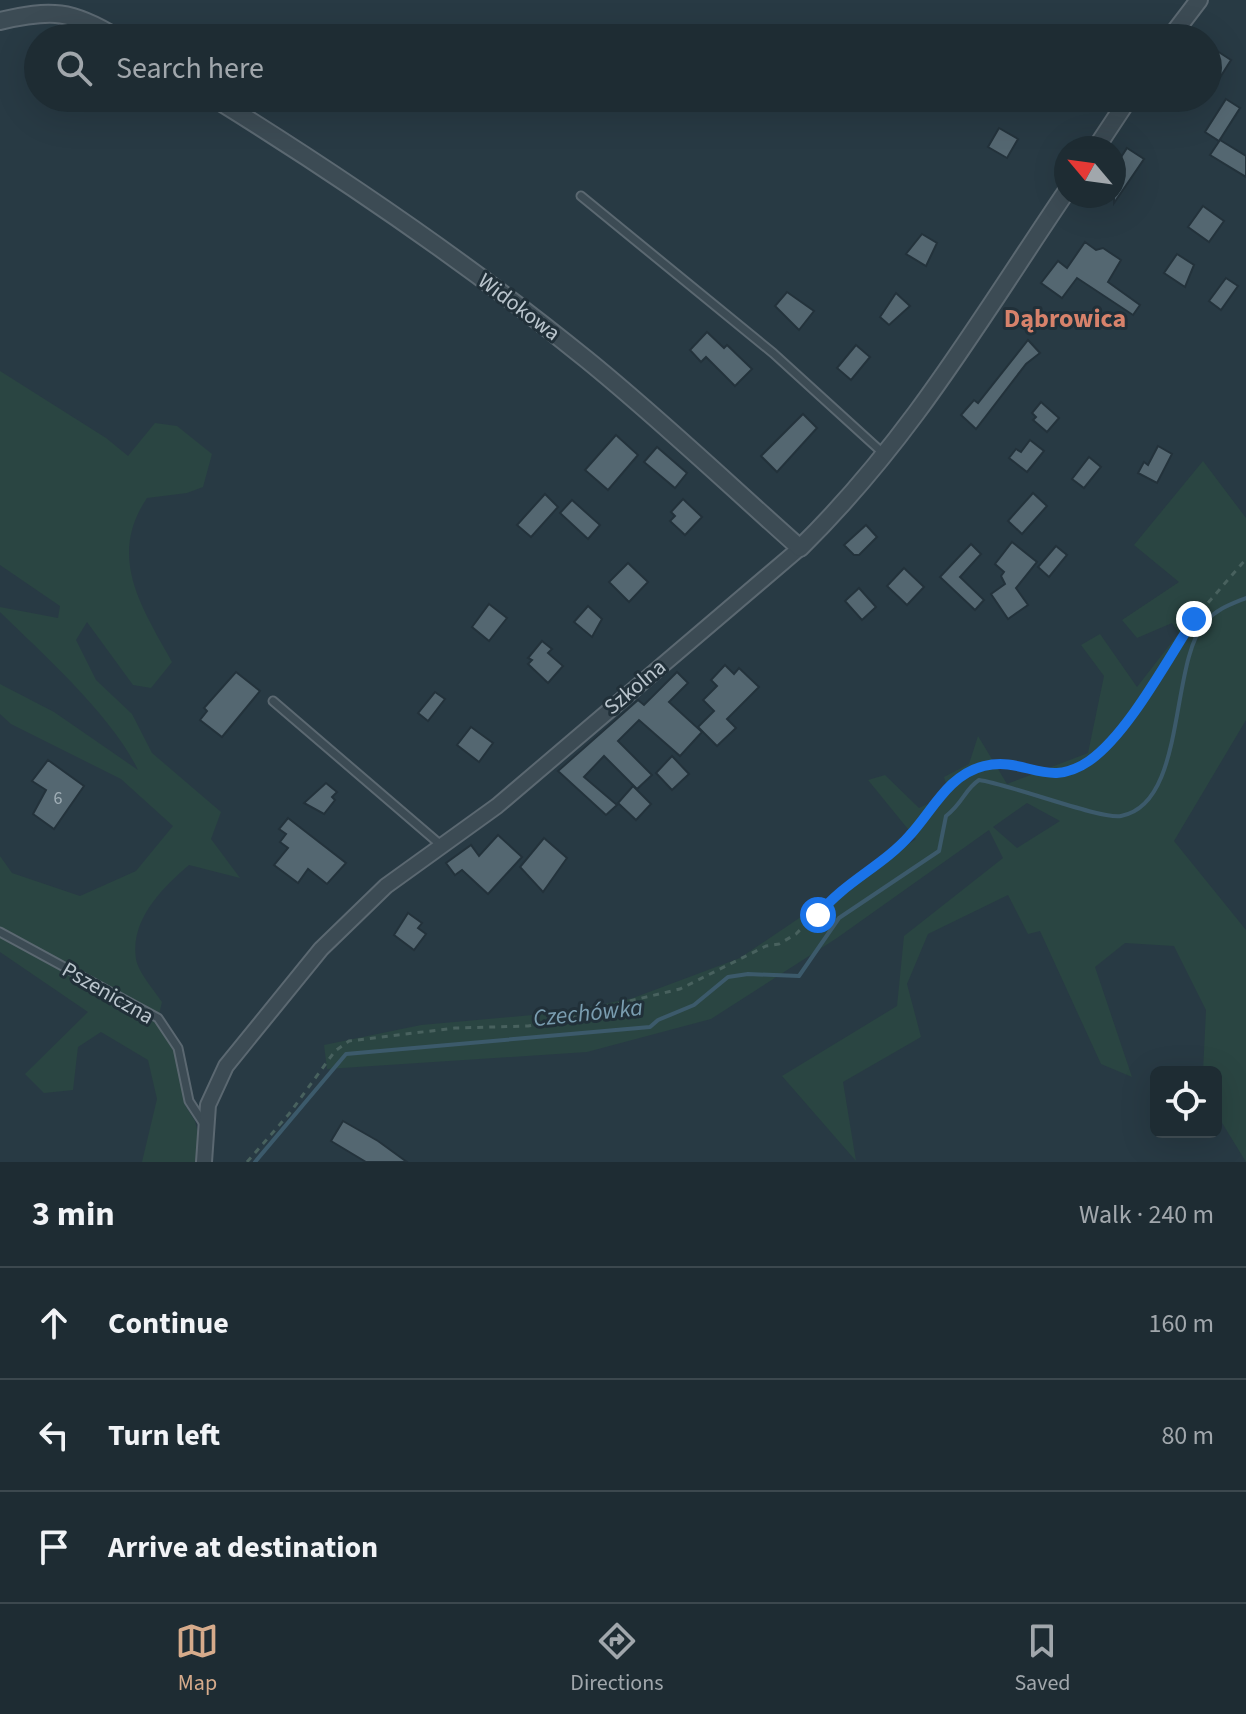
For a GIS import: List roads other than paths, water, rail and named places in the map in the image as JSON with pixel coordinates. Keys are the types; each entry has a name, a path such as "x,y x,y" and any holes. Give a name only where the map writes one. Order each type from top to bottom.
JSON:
{"street":[{"path":"1181,24 1199,0"},
{"path":"0,21 39,12 63,12 94,24"},
{"name":"Widokowa","path":"236,112 320,164 522,308 600,371 800,548"},
{"path":"1104,136 1120,112"},
{"name":"Szkolna","path":"206,1161 204,1124 208,1105 226,1066 321,949 386,886 497,806 800,548 886,455 949,372 1056,208"}],"lane":[{"path":"581,196 773,353 886,455"},
{"path":"273,701 442,846"},
{"name":"Pszeniczna","path":"0,932 158,1018 178,1048 189,1101 204,1124"}],"waterway":[{"name":"Czechówka","path":"255,1162 346,1054 650,1027 658,1020 694,1005 728,977 748,974 799,976 839,918 939,851 946,816 979,780 1111,816 1121,816 1142,806 1157,787 1167,760 1194,642 1205,622 1224,608 1246,598"}],"district":[{"name":"Dąbrowica","path":"1065,318"}]}
